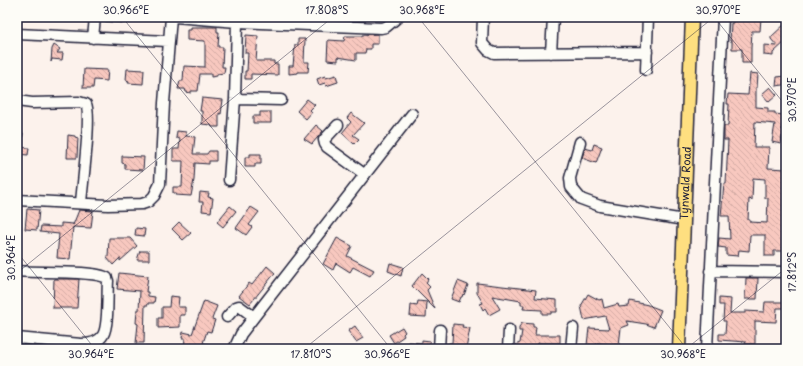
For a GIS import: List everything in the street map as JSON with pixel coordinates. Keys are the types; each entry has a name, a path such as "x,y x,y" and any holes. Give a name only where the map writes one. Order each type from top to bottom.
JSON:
{"main road":[{"name":"Tynwald Road","path":"679,349 692,17"}],"street":[{"path":"93,38 95,17"},
{"path":"17,200 108,205 142,204 148,202 160,184 168,41 171,17"},
{"path":"175,17 237,22 381,28 386,27 398,17"},
{"path":"483,17 482,43 488,50 494,53 647,52"},
{"path":"551,53 554,17"},
{"path":"646,70 648,17"},
{"path":"707,349 723,17"},
{"path":"229,180 235,99 237,22"},
{"path":"17,34 168,41"},
{"path":"235,99 281,100"},
{"path":"17,101 32,103 79,102 86,104 88,107 88,128 81,203"},
{"path":"234,349 241,334 412,114"},
{"path":"338,125 324,140 325,144 364,174"},
{"path":"580,142 570,178 572,187 581,199 600,206 684,220"},
{"path":"17,271 96,274 103,275 108,281 106,322 103,334 99,339 88,344 81,344 17,338"},
{"path":"710,271 786,272"},
{"path":"227,317 236,307 239,306 254,317"},
{"path":"571,349 573,328"},
{"path":"439,349 440,330"},
{"path":"508,349 509,330"}],"building":[{"path":"101,17 124,17 124,23 101,21"},
{"path":"752,17 761,18 760,31 752,31 751,63 742,63 742,49 732,49 732,41 730,41 731,23 733,23 733,19 751,20"},
{"path":"786,23 786,41 773,53 773,56 764,55 764,45 777,46 771,37"},
{"path":"191,27 217,27 217,32 219,32 218,47 223,47 222,67 225,67 224,73 217,74 217,76 211,77 211,74 200,74 198,91 191,91 191,93 186,92 185,89 178,89 180,81 183,81 184,66 205,67 205,41 187,40 187,30 191,30"},
{"path":"378,34 378,44 371,44 371,49 366,49 365,53 356,53 356,60 338,57 338,61 327,60 328,40 344,41 345,36"},
{"path":"246,35 258,36 256,61 274,61 274,64 278,64 278,75 251,74 251,79 245,79 248,53 245,53"},
{"path":"298,39 305,39 304,62 309,62 308,72 289,74 289,66 293,66 295,45 298,45"},
{"path":"54,45 60,49 57,53 63,53 62,60 52,59 51,62 52,49"},
{"path":"84,69 108,70 107,81 94,80 93,88 83,88"},
{"path":"127,69 144,70 143,84 128,83 129,81 126,80"},
{"path":"750,73 758,74 757,88 756,87 756,107 768,108 768,112 775,112 775,114 783,115 782,130 786,130 786,138 782,136 781,144 772,142 775,124 755,122 754,147 769,147 768,168 786,169 785,251 774,251 774,256 765,256 765,235 750,235 749,251 739,250 738,256 726,255 726,248 718,247 719,238 730,239 729,216 721,216 724,184 726,184 728,140 724,140 724,126 728,126 728,94 748,95","holes":["753,178 765,179 765,198 768,198 767,223 750,222 750,220 748,220 749,199 752,200"]},
{"path":"336,75 338,82 326,86 325,83 319,85 317,79 325,76 326,78"},
{"path":"785,76 783,85 776,86 777,77"},
{"path":"770,87 777,95 769,102 762,94"},
{"path":"202,98 223,100 221,114 219,113 219,127 212,127 211,125 202,124 202,111 200,111"},
{"path":"307,99 315,105 310,110 312,112 306,119 297,111"},
{"path":"260,112 271,112 271,123 253,123 253,116 260,116"},
{"path":"351,113 364,123 353,135 359,139 354,144 342,133 351,122 347,118"},
{"path":"316,125 323,131 312,144 304,139"},
{"path":"177,131 186,132 186,136 195,137 193,154 207,154 209,151 216,151 216,161 209,161 209,164 195,163 191,196 175,195 176,193 173,193 173,187 182,187 183,161 173,161 173,149 179,149 180,139 176,138"},
{"path":"17,132 23,133 22,141 17,141"},
{"path":"68,135 78,138 77,158 67,158"},
{"path":"594,144 602,147 596,163 582,158 585,148 592,150"},
{"path":"18,147 29,148 28,155 17,154"},
{"path":"250,154 261,154 261,164 255,164 255,167 245,167 245,157 250,157"},
{"path":"122,156 144,157 143,170 125,169 125,164 122,163"},
{"path":"200,192 209,193 208,197 213,198 211,212 202,211 203,202 199,202"},
{"path":"230,206 236,211 223,227 217,222"},
{"path":"251,207 259,212 249,225 252,227 246,235 236,228"},
{"path":"27,209 39,210 37,230 25,229"},
{"path":"79,210 93,211 91,228 73,227 70,259 57,258 59,234 40,232 41,226 61,227 61,223 73,225"},
{"path":"179,222 191,233 183,240 172,229"},
{"path":"136,228 145,229 144,236 135,235"},
{"path":"109,238 130,238 137,246 120,261 120,258 113,265 107,258"},
{"path":"337,238 352,246 347,256 374,270 370,276 353,267 350,272 336,263 333,270 323,264"},
{"path":"140,251 149,251 149,260 137,260"},
{"path":"390,263 403,267 401,276 388,271"},
{"path":"267,266 275,273 250,304 239,296 249,283 252,285"},
{"path":"119,273 148,276 146,292 148,292 148,296 155,297 154,303 148,303 148,305 145,305 144,343 136,343 138,324 136,323 137,310 139,310 140,291 117,289"},
{"path":"422,273 428,279 426,283 430,287 427,290 435,309 412,286"},
{"path":"746,278 758,278 757,299 745,299"},
{"path":"54,279 79,279 77,308 53,308"},
{"path":"458,281 468,285 459,302 451,299"},
{"path":"477,283 536,290 535,298 557,300 557,312 542,314 542,310 523,309 524,305 521,305 521,301 492,296 500,309 489,315 485,308 483,310 480,304 483,303 477,293"},
{"path":"588,294 599,300 602,299 604,308 618,304 619,307 629,306 630,301 661,310 654,327 627,321 629,325 621,328 619,345 597,343 597,345 587,345 589,328 609,329 605,316 584,320 581,306"},
{"path":"170,296 179,297 178,307 185,307 185,315 180,315 180,327 158,328 158,318 162,318 162,307 169,307"},
{"path":"719,298 731,299 730,313 745,313 745,311 764,312 765,302 786,302 786,308 777,308 776,322 755,321 755,344 745,344 746,342 719,340 719,334 725,334 726,321 723,321 724,305 719,305"},
{"path":"204,301 217,306 212,319 215,320 211,332 207,331 203,343 218,347 218,349 184,349 185,338 182,338 183,332 192,334"},
{"path":"418,301 427,302 426,317 410,316 411,305 417,306"},
{"path":"522,323 533,324 533,327 536,327 535,335 560,335 560,343 538,343 537,349 515,349 515,345 520,343 522,331 519,331 519,327"},
{"path":"453,324 463,325 462,327 470,328 466,349 449,349 449,343 452,343"},
{"path":"355,326 363,338 356,342 348,331"},
{"path":"402,327 405,332 403,334 404,336 394,343 389,335"},
{"path":"422,340 430,341 430,349 409,349 409,342 422,343"}]}
